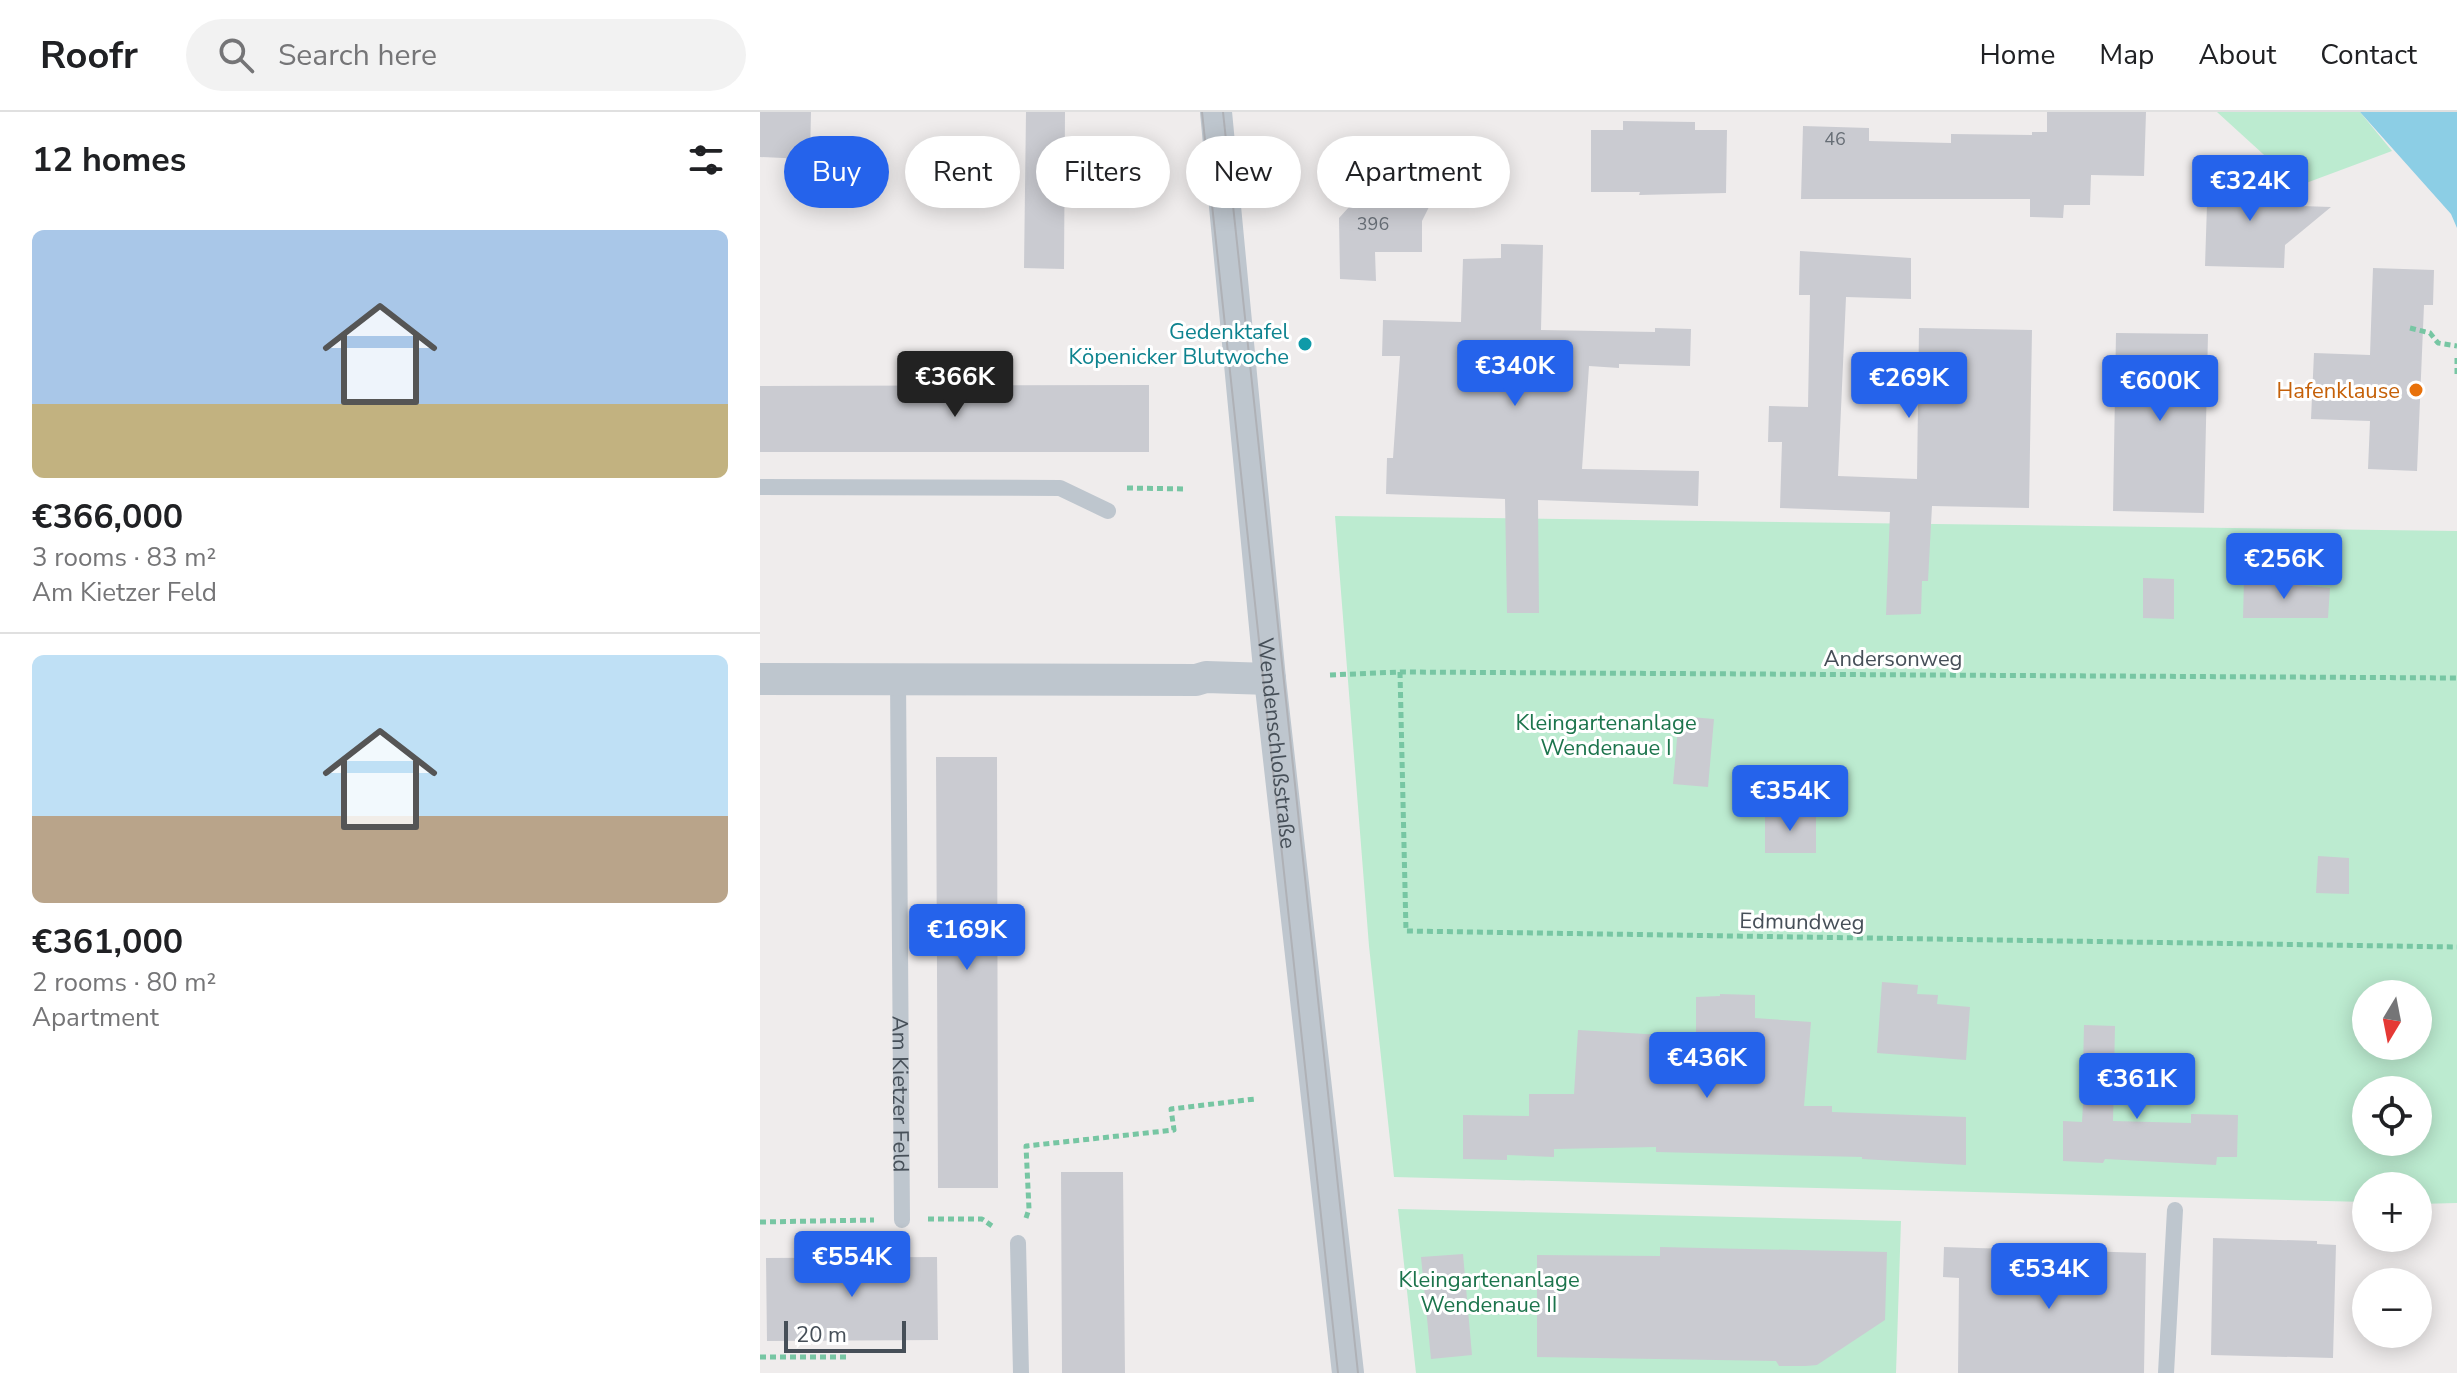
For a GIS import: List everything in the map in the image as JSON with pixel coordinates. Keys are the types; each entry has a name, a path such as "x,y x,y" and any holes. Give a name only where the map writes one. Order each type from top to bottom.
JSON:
{"street":[{"name":"Wendenschloßstraße","path":"1216,112 1270,679 1348,1373"},
{"path":"760,679 1270,679"}],"lane":[{"path":"760,487 1060,488 1108,511"},
{"name":"Am Kietzer Feld","path":"898,678 902,1220"},
{"path":"2166,1373 2175,1210"},
{"path":"1018,1243 1021,1373"}],"path":[{"path":"2410,328 2430,333 2438,343 2457,346"},
{"path":"2457,358 2457,376"},
{"name":"Andersonweg","path":"1330,675 1400,672 2457,678"},
{"name":"Edmundweg","path":"1400,672 1406,931 2457,947"},
{"path":"1018,1243 1029,1209 1026,1146 1174,1130 1171,1109 1255,1099"},
{"path":"760,1357 850,1357"}],"green space":[{"path":"2217,112 2360,112 2392,151 2298,186"},
{"name":"Kleingartenanlage Wendenaue I","path":"1335,516 2457,531 2457,1203 2432,1204 2432,1172 2352,1172 2352,1202 1394,1177 1369,946"},
{"name":"Kleingartenanlage Wendenaue II","path":"1398,1209 1901,1221 1896,1373 1416,1373"}],"water":[{"path":"2360,112 2457,112 2457,228 2451,214"}],"building":[{"path":"760,112 811,112 810,136 784,136 784,158 760,157"},
{"path":"1026,112 1065,112 1065,136 1036,136 1036,208 1064,208 1064,269 1024,268"},
{"path":"2047,112 2146,112 2144,176 2091,175 2090,205 2064,205 2063,218 2030,217 2030,199 1801,199 1803,126 1869,128 1869,141 1951,143 1951,134 2032,135 2032,132 2047,132"},
{"path":"1623,121 1695,122 1695,130 1727,130 1726,193 1639,195 1640,192 1591,192 1591,130 1623,130"},
{"path":"2208,174 2271,176 2270,205 2331,207 2285,245 2284,268 2205,266"},
{"path":"1348,208 1428,208 1422,221 1422,252 1375,252 1376,281 1340,279 1339,218"},
{"path":"1501,244 1543,245 1541,330 1655,332 1655,328 1691,329 1690,366 1589,366 1582,469 1699,471 1698,506 1538,500 1539,613 1507,613 1505,499 1386,494 1387,458 1393,458 1400,356 1382,356 1383,320 1461,322 1463,259 1501,258"},
{"path":"1800,251 1911,258 1911,299 1846,297 1838,476 1917,479 1919,328 2032,330 2029,508 1932,506 1928,581 1922,581 1921,614 1886,615 1890,512 1780,508 1782,442 1768,442 1769,406 1808,407 1810,295 1799,295"},
{"path":"2373,268 2434,270 2433,305 2424,305 2417,471 2368,469 2370,421 2311,419 2314,353 2370,355"},
{"path":"2116,333 2208,334 2204,513 2113,511"},
{"path":"1149,385 1149,452 760,452 760,386"},
{"path":"2143,578 2174,579 2174,619 2143,618"},
{"path":"2244,579 2330,588 2328,618 2243,618"},
{"path":"1679,716 1714,719 1708,787 1673,784"},
{"path":"936,757 997,757 998,1188 938,1188"},
{"path":"1765,813 1816,813 1816,853 1765,853"},
{"path":"2318,856 2349,858 2349,894 2316,893"},
{"path":"1882,982 1918,985 1917,994 1938,995 1937,1004 1970,1007 1966,1060 1877,1053"},
{"path":"1755,995 1755,1018 1811,1022 1804,1106 1832,1106 1832,1112 1966,1117 1966,1165 1862,1157 1656,1152 1656,1147 1554,1149 1554,1157 1507,1155 1507,1160 1463,1159 1463,1115 1529,1116 1529,1094 1574,1094 1578,1030 1696,1037 1696,997"},
{"path":"2084,1025 2115,1026 2113,1121 2191,1123 2191,1114 2238,1115 2237,1157 2217,1157 2216,1165 2105,1159 2103,1163 2063,1161 2063,1121 2082,1122"},
{"path":"1061,1172 1123,1172 1125,1373 1062,1373"},
{"path":"2213,1238 2317,1241 2317,1244 2336,1245 2333,1358 2211,1355"},
{"path":"1660,1247 1887,1252 1885,1320 1817,1365 1779,1366 1776,1361 1537,1357 1537,1255 1660,1256"},
{"path":"1944,1247 2146,1253 2144,1373 1958,1373 1959,1278 1943,1277"},
{"path":"1463,1254 1472,1355 1431,1359 1421,1257"},
{"path":"937,1257 938,1340 767,1341 766,1258"}],"tram line":[{"path":"1202,112 1338,1373"},
{"path":"1223,112 1358,1373"}],"place":[{"name":"Gedenktafel Köpenicker Blutwoche","path":"1305,344"},
{"name":"Hafenklause","path":"2416,390"}]}
